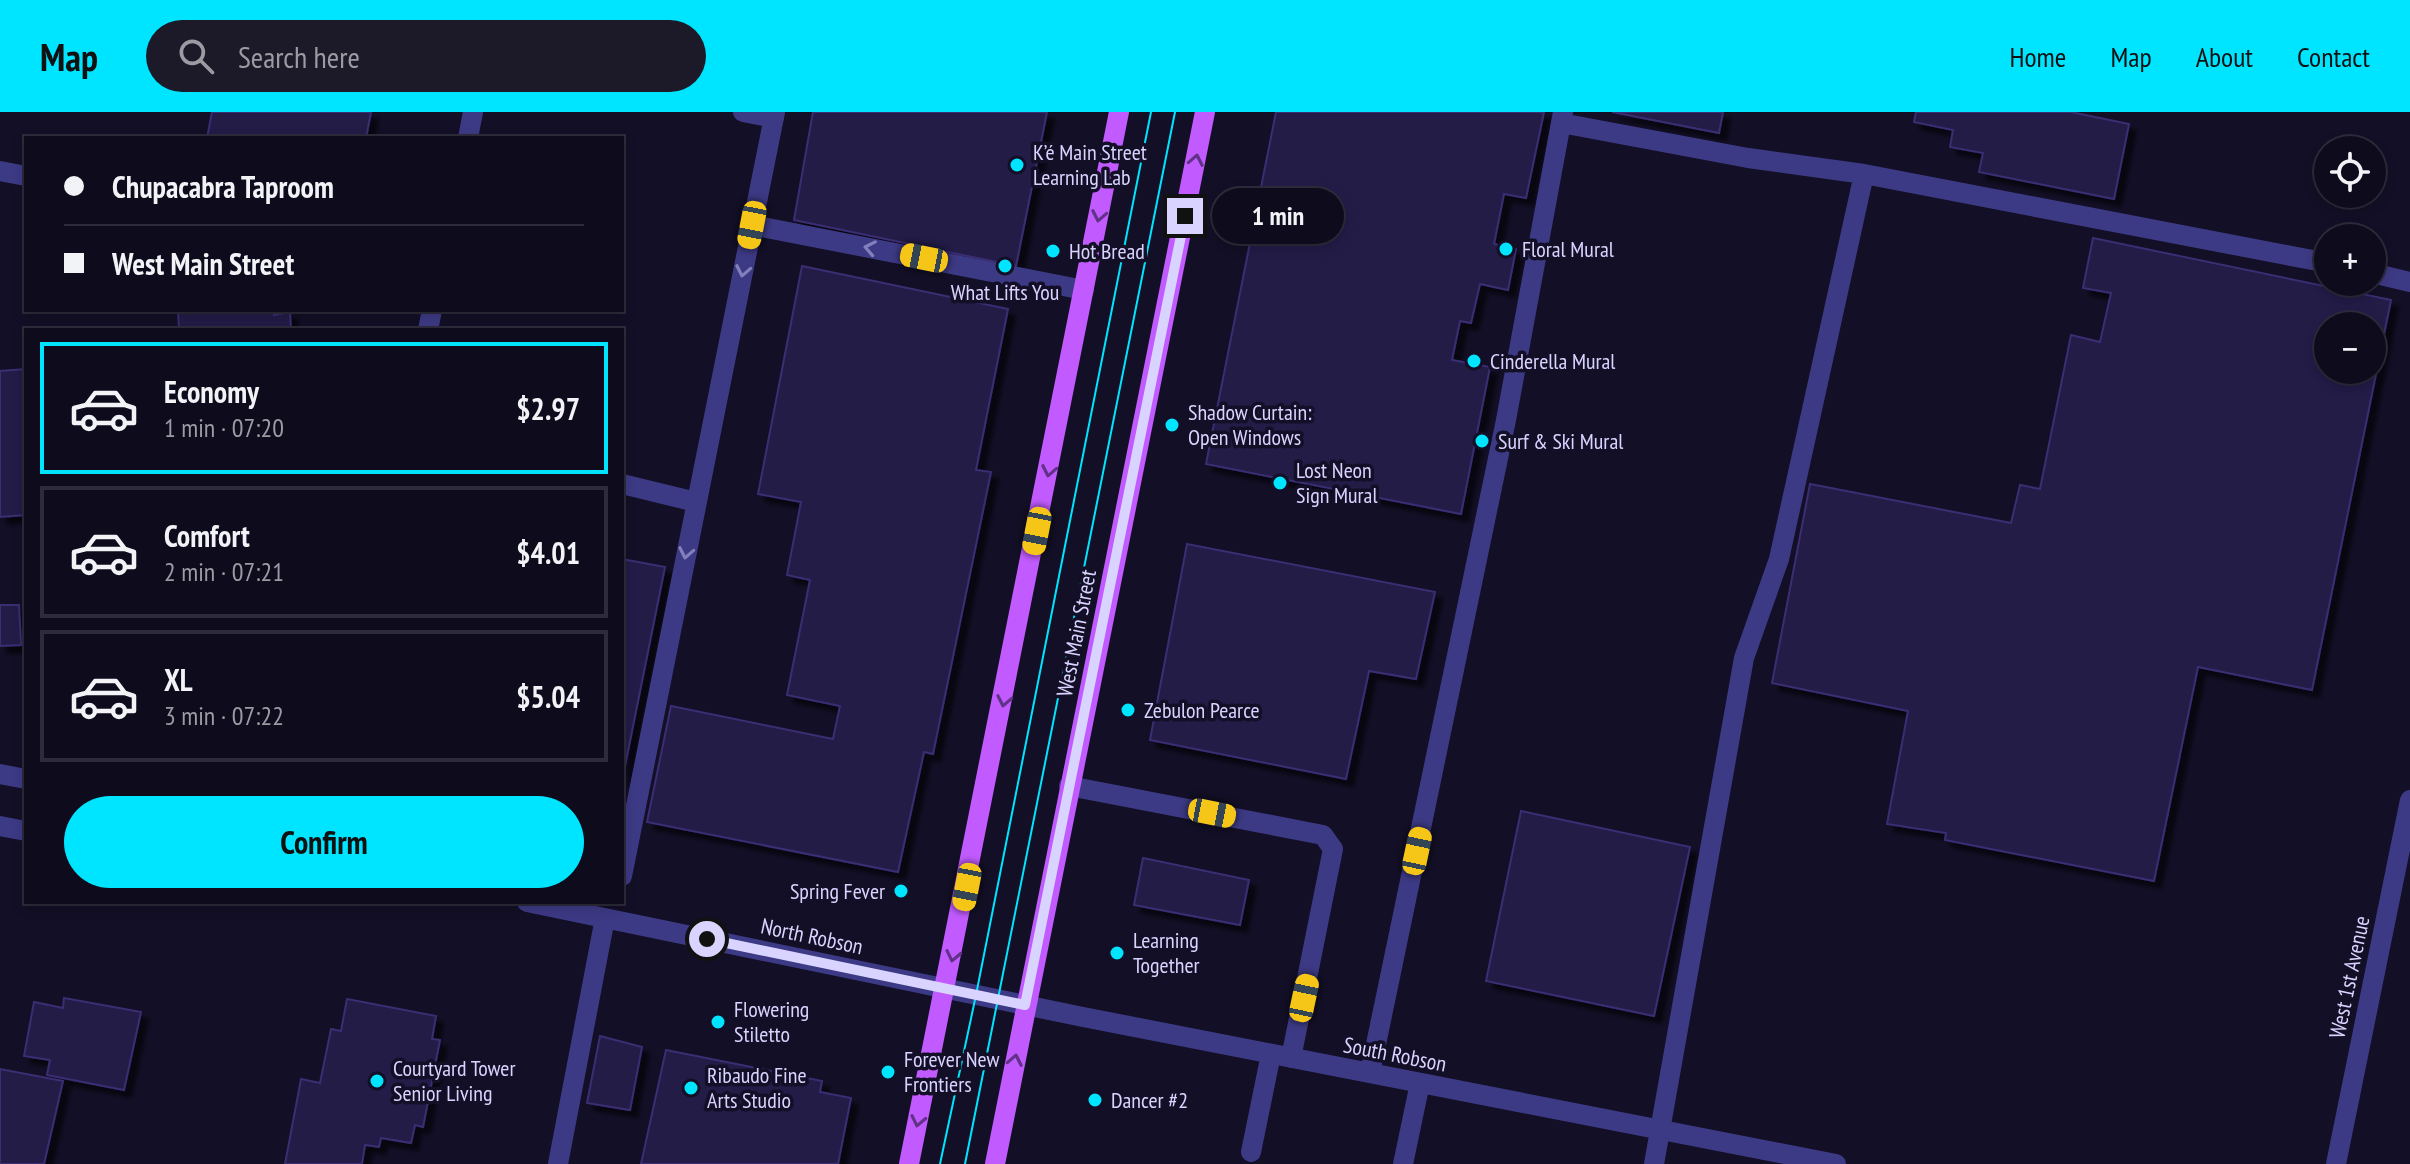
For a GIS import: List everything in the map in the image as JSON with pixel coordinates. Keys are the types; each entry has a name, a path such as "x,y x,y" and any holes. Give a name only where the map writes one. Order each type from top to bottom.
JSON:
{"main road":[{"path":"909,1164 1119,112"},
{"name":"West Main Street","path":"995,1164 1205,112"}],"street":[{"path":"468,136 473,112"},
{"path":"624,866 774,115 743,112"},
{"path":"1370,1073 1469,605 1562,118 1748,158 1864,174 2314,260"},
{"path":"0,171 24,176"},
{"path":"1654,1164 1744,658 1779,559 1864,174"},
{"path":"752,225 1084,290"},
{"path":"2386,276 2410,282"},
{"path":"624,484 696,502"},
{"path":"0,774 24,779"},
{"path":"1069,786 1323,835 1329,840 1333,849 1291,1058"},
{"name":"West 1st Avenue","path":"2336,1164 2410,800"},
{"path":"0,826 24,831"},
{"name":"North Robson","path":"542,904 612,913 946,989"},
{"path":"558,1164 612,913"},
{"name":"South Robson","path":"946,989 1836,1164"},
{"path":"1251,1152 1271,1054"},
{"path":"1403,1164 1420,1083"}],"building":[{"path":"212,112 371,112 366,136 207,136"},
{"path":"813,112 1047,112 1016,266 794,220"},
{"path":"1276,112 1544,112 1526,198 1504,194 1494,244 1516,249 1508,290 1480,284 1471,323 1460,321 1452,360 1490,367 1461,514 1206,464"},
{"path":"1612,112 1723,112 1719,133"},
{"path":"1916,112 2071,112 2129,124 2114,199 1979,172 1983,153 1950,147 1953,130 1914,122"},
{"path":"2093,238 2314,284 2314,296 2372,296 2391,300 2386,325 2386,312 2314,312 2314,384 2374,384 2312,690 2198,667 2154,881 1945,840 1946,833 1887,824 1908,711 1772,683 1810,484 2011,523 2020,485 2040,489 2071,335 2100,342 2111,293 2083,288"},
{"path":"802,266 1008,309 976,470 991,472 933,754 924,752 898,872 647,822 671,706 833,739 840,706 787,695 810,580 787,575 801,502 758,494"},
{"path":"178,312 274,312 274,315 290,312 291,328 179,328"},
{"path":"24,369 24,515 0,517 0,371"},
{"path":"1187,544 1435,592 1416,679 1369,671 1346,779 1150,740"},
{"path":"624,559 665,567 624,771"},
{"path":"0,605 19,605 21,645 0,646"},
{"path":"1521,811 1690,847 1654,1016 1486,981"},
{"path":"1143,858 1249,880 1240,925 1134,905"},
{"path":"64,998 141,1012 124,1090 47,1075 50,1060 24,1056 34,1002 63,1008"},
{"name":"Courtyard Tower Senior Living","path":"347,999 436,1016 432,1039 440,1040 423,1127 415,1125 411,1143 381,1138 379,1147 365,1145 362,1164 285,1164 301,1079 320,1083 331,1029 341,1031"},
{"path":"600,1036 642,1047 630,1110 587,1103"},
{"path":"666,1050 822,1081 820,1092 851,1098 838,1164 641,1164"},
{"path":"0,1069 63,1081 44,1164 0,1164"}],"tram line":[{"path":"940,1164 1151,112"},
{"path":"965,1164 1175,112"}],"place":[{"name":"K’é Main Street Learning Lab","path":"1017,165"},
{"name":"Floral Mural","path":"1506,249"},
{"name":"Hot Bread","path":"1053,251"},
{"name":"What Lifts You","path":"1005,266"},
{"name":"Cinderella Mural","path":"1474,361"},
{"name":"Shadow Curtain: Open Windows","path":"1172,425"},
{"name":"Surf & Ski Mural","path":"1482,441"},
{"name":"Lost Neon Sign Mural","path":"1280,483"},
{"name":"Zebulon Pearce","path":"1128,710"},
{"name":"Spring Fever","path":"901,891"},
{"name":"Learning Together","path":"1117,953"},
{"name":"Flowering Stiletto","path":"718,1022"},
{"name":"Forever New Frontiers","path":"888,1072"},
{"name":"Courtyard Tower Senior Living","path":"377,1081"},
{"name":"Ribaudo Fine Arts Studio","path":"691,1088"},
{"name":"Dancer #2","path":"1095,1100"}],"route":[{"path":"707,939 1025,1005 1185,216"}]}
